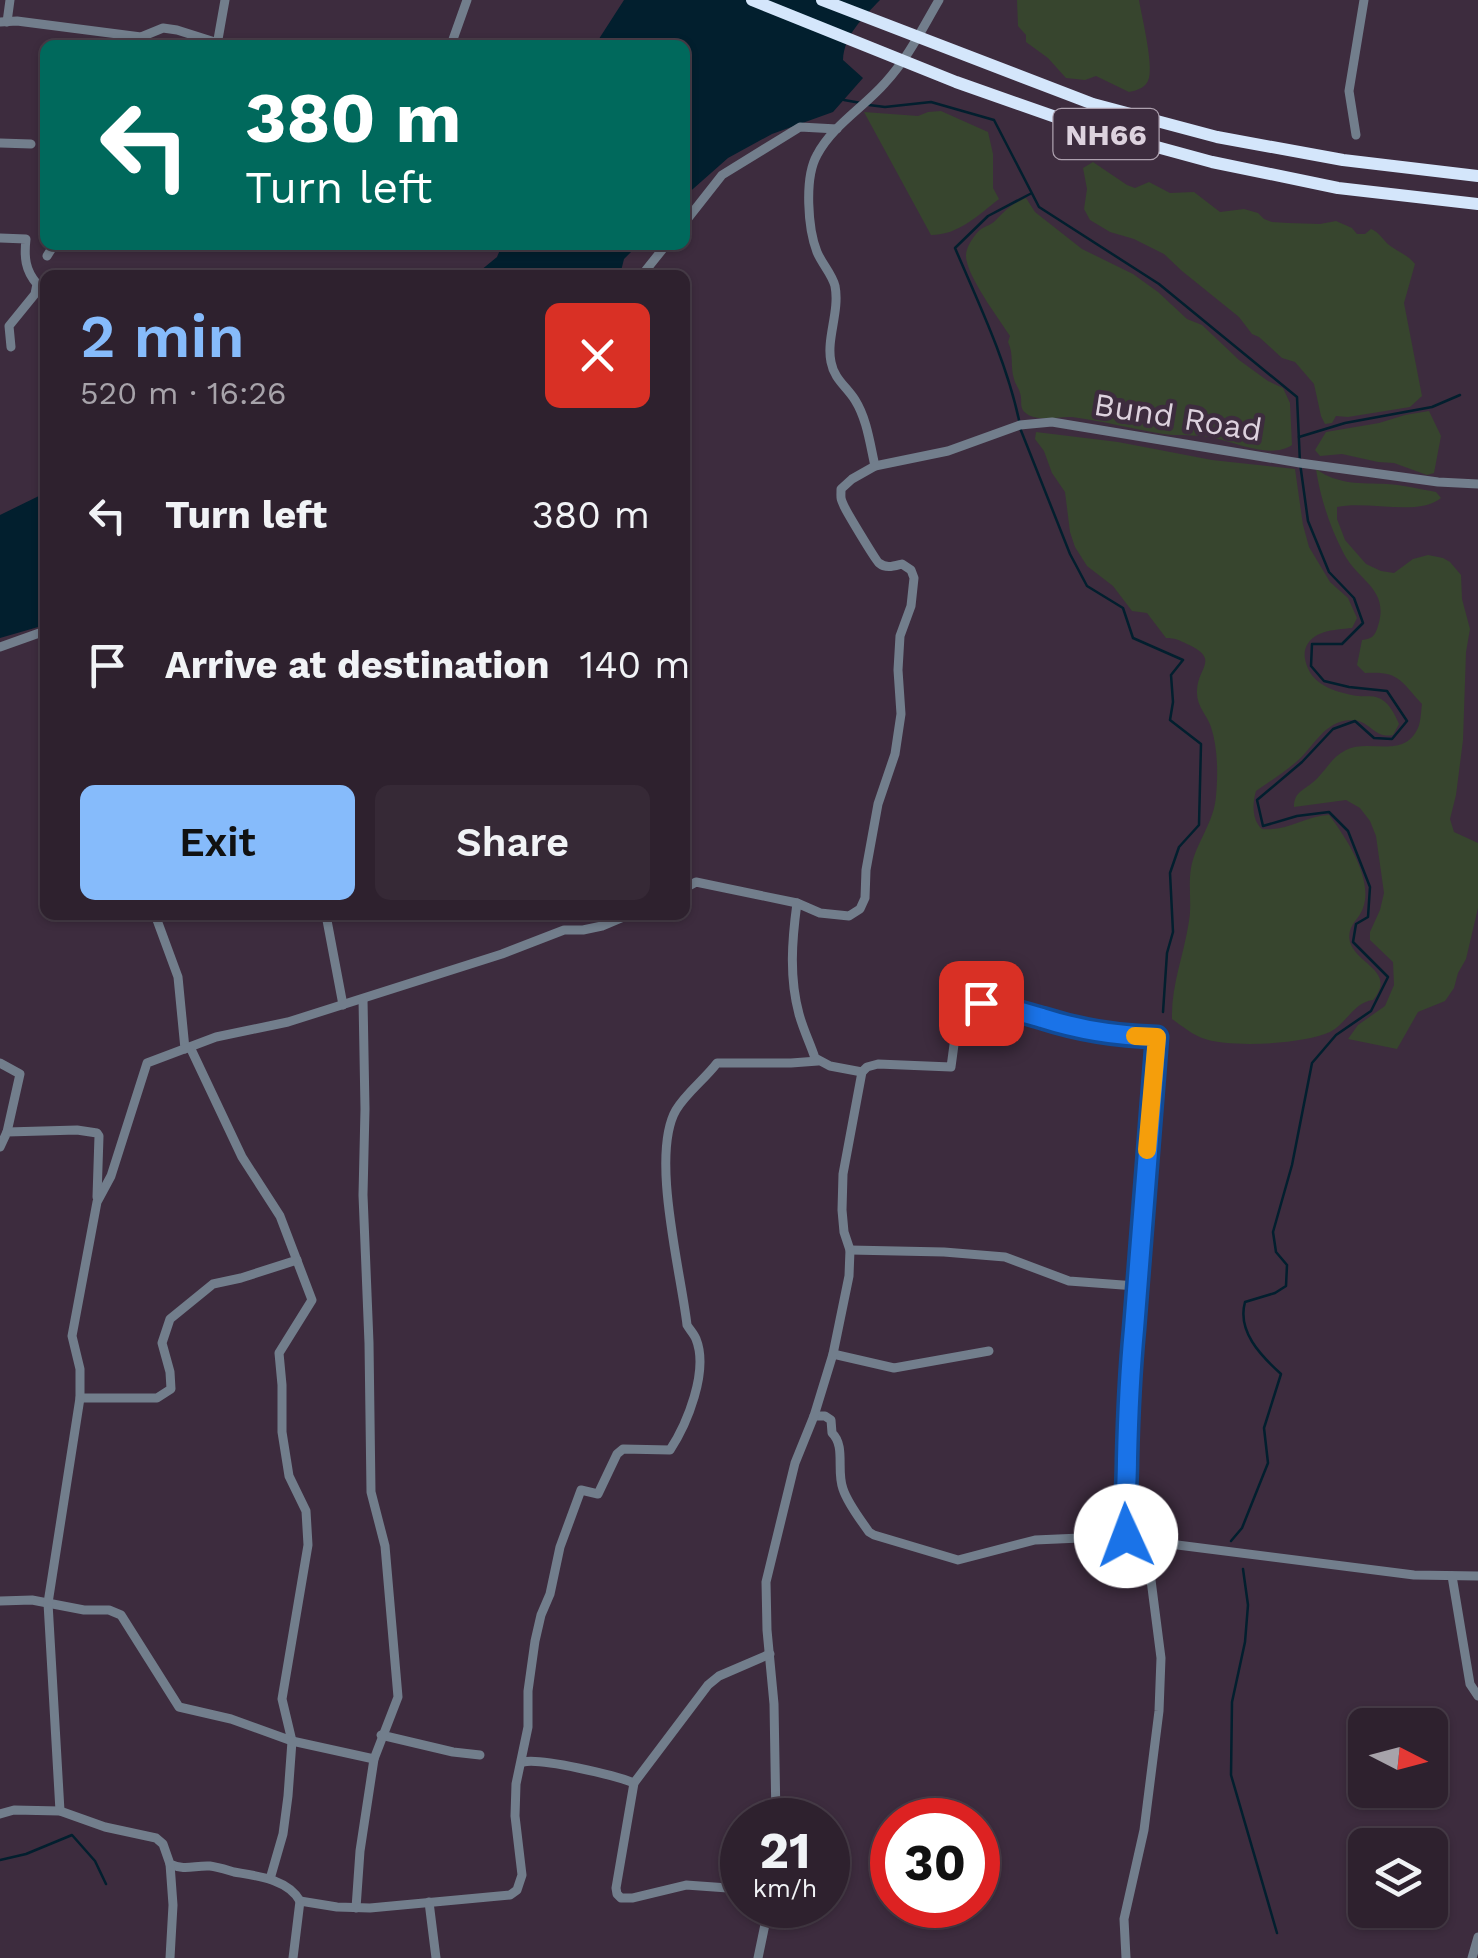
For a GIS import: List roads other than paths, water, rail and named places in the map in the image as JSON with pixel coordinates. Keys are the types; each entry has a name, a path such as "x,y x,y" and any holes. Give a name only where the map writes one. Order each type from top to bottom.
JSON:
{"highway":[{"name":"NH66","path":"752,0 956,82 1087,128 1212,162 1338,188 1478,204"},
{"name":"NH66","path":"822,0 1093,104 1217,137 1342,160 1478,176"}],"street":[{"path":"10,0 2,23 141,36 163,28 206,40"},
{"path":"219,40 225,0"},
{"path":"453,40 466,0"},
{"path":"690,885 696,882 797,903 820,913 850,916 860,909 865,898 878,804 895,754 901,714 900,636 912,606 914,578 902,564 887,567 876,561 841,498 845,484 875,466 864,420 829,357 834,283 812,234 809,190 817,154 909,53 940,0"},
{"path":"1356,135 1349,91 1364,0"},
{"path":"690,216 722,175 784,136 800,127 837,129"},
{"path":"0,143 31,144"},
{"path":"0,238 26,240 27,272 37,284 35,294 9,326 10,348"},
{"path":"47,256 51,250"},
{"path":"646,270 662,250"},
{"name":"Bund Road","path":"875,466 948,451 1020,425 1052,422 1300,463 1478,484"},
{"path":"0,647 40,633"},
{"path":"797,903 792,936 794,988 816,1058 830,1066 862,1072"},
{"path":"157,920 178,977 187,1048 242,1157 280,1216 312,1300 279,1353 288,1476 306,1511 308,1545 282,1699 292,1741 283,1834 270,1879"},
{"path":"327,920 342,1006"},
{"path":"97,1202 112,1176 148,1063 216,1038 342,1006 564,930 582,930 616,920"},
{"path":"356,1908 374,1759 398,1697 385,1546 371,1492 362,999"},
{"path":"776,1798 766,1582 795,1463 833,1354 849,1276 850,1250 842,1210 844,1174 862,1072 878,1064 951,1068 960,1000 1002,1006 1118,1036 1157,1037 1127,1424 1126,1536"},
{"path":"300,1901 356,1908 510,1895 518,1890 522,1875 516,1784 528,1727 534,1641 550,1594 560,1546 580,1490 598,1494 617,1454 623,1449 670,1450 682,1431 696,1386 698,1342 688,1325 666,1183 669,1127 677,1108 717,1063 791,1064 820,1060"},
{"path":"0,1063 20,1074 0,1147"},
{"path":"7,1132 76,1130 100,1136 97,1202 72,1336 80,1370 80,1398 48,1603 60,1811"},
{"path":"850,1250 1005,1257 1069,1281 1136,1286"},
{"path":"80,1398 158,1398 171,1389 162,1343 170,1319 213,1284 297,1260"},
{"path":"833,1354 894,1368 989,1351"},
{"path":"814,1416 831,1420 832,1433 839,1444 844,1494 869,1532 958,1560 1035,1540 1126,1536 1414,1575 1478,1576"},
{"path":"1126,1958 1124,1919 1144,1830 1159,1712 1161,1658 1146,1541"},
{"path":"1452,1576 1470,1684 1478,1696"},
{"path":"0,1601 32,1600 121,1615 179,1706 292,1741 374,1759"},
{"path":"720,1888 686,1885 632,1898 617,1894 634,1783 708,1685 719,1676 770,1654"},
{"path":"381,1735 480,1755"},
{"path":"523,1762 542,1760 634,1783"},
{"path":"0,1814 14,1810 60,1811 105,1827 156,1838 163,1844 170,1864 170,1958"},
{"path":"170,1864 190,1869 208,1866 270,1879 296,1894 300,1901 293,1958"},
{"path":"429,1902 436,1958"},
{"path":"758,1958 764,1928"},
{"path":"1472,1958 1478,1937"}],"water":[{"path":"624,0 880,0 856,27 844,51 843,60 863,78 833,112 772,134 728,158 690,192 690,40 598,40"},
{"path":"500,250 633,250 624,259 621,270 481,270"},
{"path":"40,495 40,626 0,638 0,515"}],"waterway":[{"path":"844,100 861,103"},
{"path":"869,105 931,102 994,120 1039,207 1159,284 1297,397 1308,521 1329,572 1354,598 1363,623 1342,644 1312,644 1311,666 1324,681 1387,691 1407,721 1392,739 1374,738 1355,721 1333,729 1257,800 1263,826 1329,812 1348,831 1370,887 1368,917 1356,924 1353,942 1388,977 1371,1011 1336,1035 1312,1063 1292,1165 1273,1232 1276,1252 1287,1265 1286,1286 1245,1302 1247,1333 1258,1351 1281,1374 1264,1428 1268,1463 1242,1528 1231,1541"},
{"path":"1019,420 999,354 955,248 988,216 1030,194"},
{"path":"1299,437 1345,423 1432,407 1460,395"},
{"path":"1020,428 1070,554 1087,586 1123,608 1133,638 1183,660 1171,675 1170,720 1201,744 1199,825 1179,847 1170,873 1173,932 1167,953 1163,1012"},
{"path":"1243,1569 1248,1605 1245,1642 1232,1702 1231,1775 1277,1933"},
{"path":"0,1860 72,1835 95,1861 106,1884"}]}
